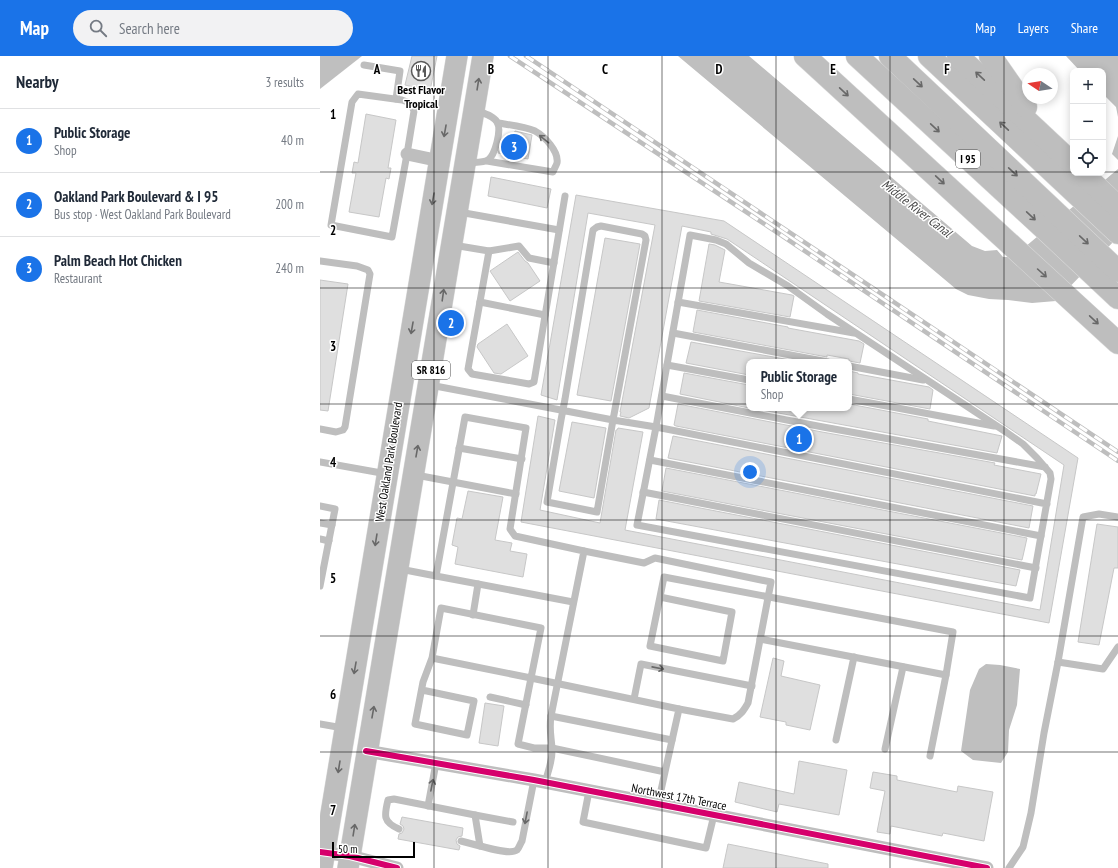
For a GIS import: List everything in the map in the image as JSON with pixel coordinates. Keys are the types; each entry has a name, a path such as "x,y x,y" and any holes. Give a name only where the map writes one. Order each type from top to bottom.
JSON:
{"highway":[{"path":"805,56 1118,343"},
{"path":"847,56 886,83"},
{"name":"I 95","path":"857,56 886,83 1105,267 1118,298"},
{"path":"890,56 1057,228"},
{"path":"929,56 1087,186 1118,207"},
{"path":"958,56 1070,161"},
{"path":"990,56 1049,142"},
{"path":"1087,186 1118,233"}],"main road":[{"name":"West Oakland Park Boulevard","path":"322,858 457,56"},
{"name":"SR 816","path":"349,862 366,751 483,56"},
{"path":"458,203 455,176 451,170 440,161 452,156 460,150 470,130"},
{"path":"408,352 417,377 428,384"},
{"path":"387,474 398,481 403,489 408,503"},
{"path":"345,728 350,740 366,751"}],"street":[{"path":"407,154 440,161"},
{"name":"Northwest 17th Terrace","path":"366,751 540,781 987,868"},
{"path":"322,858 397,868"}],"lane":[{"path":"364,65 400,71 396,99"},
{"path":"358,94 409,102 414,111 407,154 392,237 331,225 352,102 358,94"},
{"path":"464,163 487,161 553,172 557,163 556,153 550,144 535,131 498,123 493,118 474,110"},
{"path":"487,161 491,157 495,147 499,131 498,123"},
{"path":"489,251 468,369 472,374 529,384 534,382 565,196"},
{"path":"458,203 559,230"},
{"path":"601,226 642,234 645,236 646,240 613,420 597,512 547,502 593,230 601,226"},
{"path":"690,235 716,240 726,244 749,263 788,286 827,314 1023,444 1050,472 1051,479 1030,598 637,525 662,396 678,302 690,235"},
{"path":"451,244 489,251 519,246 529,258 554,263"},
{"path":"320,261 357,266 368,270 370,274 345,427 343,430 336,432 320,429"},
{"path":"480,302 545,315"},
{"path":"678,302 858,334"},
{"path":"673,333 812,359"},
{"path":"667,366 746,379"},
{"path":"852,367 927,380"},
{"path":"428,384 1047,504"},
{"path":"662,396 1045,467"},
{"path":"852,400 998,426"},
{"path":"432,658 733,719 739,716 748,703 771,582 655,558 644,563 515,536 510,529 526,428 465,417 436,576"},
{"path":"459,448 522,459"},
{"path":"650,460 1041,536"},
{"path":"320,462 387,474"},
{"path":"413,475 516,494"},
{"path":"643,492 1036,568"},
{"path":"320,506 335,509 329,541 323,556 320,586"},
{"path":"1009,868 1022,847 1031,813 1044,733 1084,517 1099,514 1118,517"},
{"path":"320,523 332,525"},
{"path":"320,539 329,541"},
{"path":"461,841 510,852 516,851 522,841 540,781 552,758 549,727 584,551"},
{"path":"397,569 573,602"},
{"path":"660,597 732,612 723,660 650,646 664,577 953,632 930,756"},
{"path":"473,615 478,584"},
{"path":"422,690 474,701 467,735 415,724 422,690 426,674 432,658 441,608 541,628 518,744 534,748 552,748 665,772"},
{"path":"760,639 946,675"},
{"path":"1058,662 1103,669 1118,647"},
{"path":"836,740 854,657"},
{"path":"634,700 641,664 752,686"},
{"path":"885,749 903,667"},
{"path":"490,697 526,704"},
{"path":"658,804 678,709"},
{"path":"551,716 672,740"},
{"path":"320,724 345,728"},
{"path":"428,806 436,763"},
{"path":"590,791 583,822 706,848 714,815"},
{"path":"399,830 391,826 384,814 388,800 394,799 514,822"},
{"path":"475,815 480,846"}],"water":[{"path":"320,56 362,56 320,89"},
{"name":"Middle River Canal","path":"678,56 749,56 972,246 985,251 997,250 1003,257 1013,257 1118,169 1118,237 1056,301 1032,303 989,299 968,295 956,289"},
{"path":"1066,56 1118,56 1118,117 1116,107 1106,97 1106,68 1077,68"},
{"path":"1118,136 1118,160 1112,154"},
{"path":"986,664 1020,669 1017,705 1009,730 1008,752 1001,763 973,760 961,751 970,690 979,669"}],"building":[{"name":"Best Flavor Tropical","path":"412,56 437,56 430,91 405,85"},
{"path":"366,114 396,120 388,168 391,168 389,179 386,178 379,217 349,212 356,173 352,173 354,162 358,163"},
{"path":"515,131 532,135 528,159 498,153 502,141 512,142"},
{"path":"491,177 551,189 547,208 488,196"},
{"path":"576,195 724,221 1078,458 1049,623 521,522 538,416 555,420 540,510 600,523 616,430 618,428 643,432 625,530 1040,610 1064,465 727,239 711,234 711,232 682,226 649,408 629,418 620,416 620,412 655,225 588,213 557,400 541,395"},
{"path":"605,238 640,244 611,401 577,395"},
{"path":"709,244 725,250 719,282 792,295 794,296 790,317 699,301"},
{"path":"518,252 528,263 540,281 510,301 490,271"},
{"path":"320,280 348,284 328,411 320,410"},
{"path":"697,310 859,341 864,344 860,363 852,362 852,359 827,355 827,357 693,332"},
{"path":"507,324 528,356 501,374 494,373 477,347 478,344"},
{"path":"691,342 784,359 746,359 746,374 686,363"},
{"path":"852,372 929,387 933,390 930,409 852,395"},
{"path":"684,373 746,384 746,407 680,394"},
{"path":"678,404 995,463 994,465 1041,474 1035,496 676,426 674,425"},
{"path":"852,405 928,419 928,421 1002,436 997,453 767,411 852,411"},
{"path":"572,422 606,428 594,498 559,491"},
{"path":"673,436 1033,506 1029,528 668,458"},
{"path":"666,468 1027,538 1022,560 662,491"},
{"path":"468,491 503,497 495,540 512,543 510,551 527,554 523,577 455,564 458,547 452,545 457,518 462,519"},
{"path":"659,500 1020,570 1016,586 656,519"},
{"path":"1097,524 1118,527 1118,568 1114,568 1099,645 1078,642"},
{"path":"773,658 784,661 781,676 820,685 810,730 786,725 786,722 760,717"},
{"path":"485,703 504,706 498,746 479,743"},
{"path":"799,761 847,770 839,815 779,804 777,812 735,802 739,782 794,794"},
{"path":"873,772 897,776 897,780 957,792 958,786 993,792 984,841 943,833 942,836 891,826 890,834 877,832 885,791 870,788"},
{"path":"402,817 463,828 462,836 458,837 456,840 457,844 460,846 459,850 398,839 399,834 402,833 404,829 400,824"},
{"path":"728,844 828,864 828,868 723,868"}],"railway":[{"path":"510,56 769,227 1118,461"},
{"path":"526,56 1118,452"}],"cycle path":[{"path":"366,751 534,780 987,868"},
{"path":"320,852 350,856 397,868"}],"place":[{"name":"Best Flavor Tropical","path":"421,71"},
{"name":"Palm Beach Hot Chicken","path":"514,147"},
{"name":"Oakland Park Boulevard & I 95","path":"451,323"},
{"name":"Public Storage","path":"799,439"}]}
